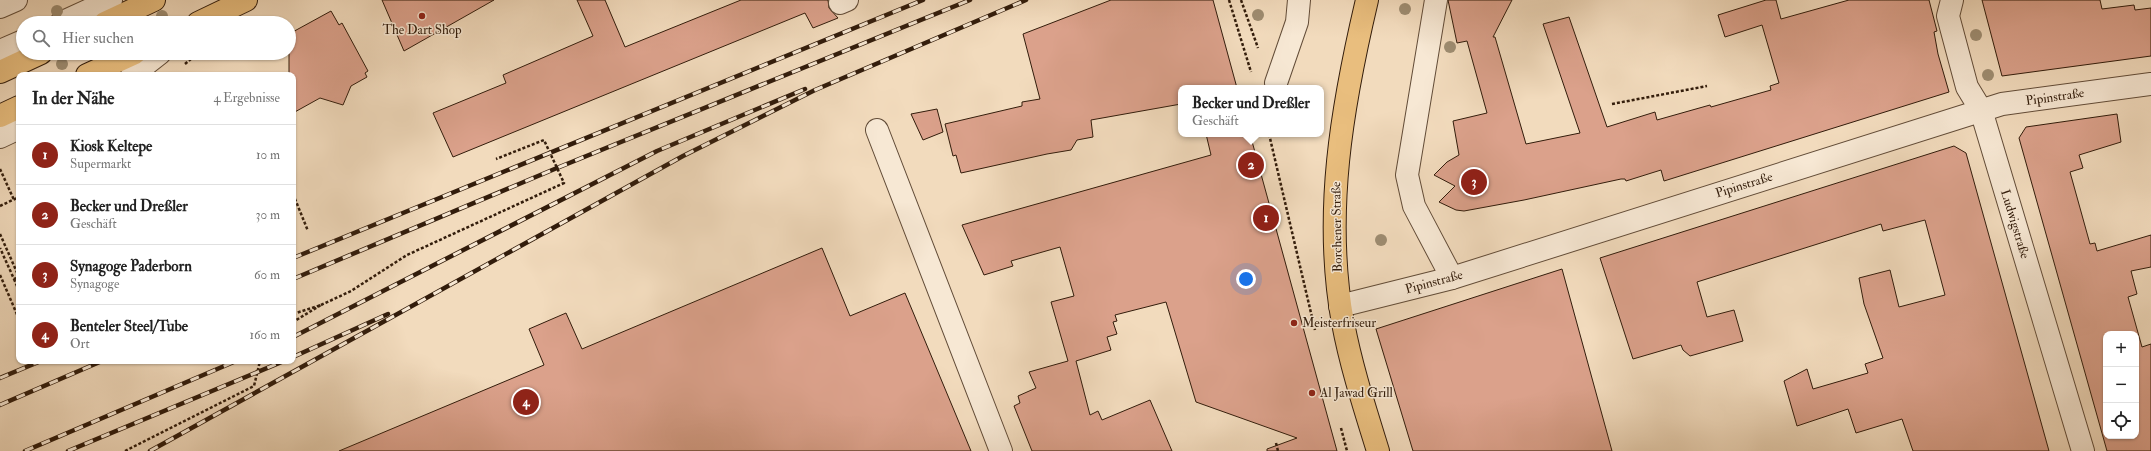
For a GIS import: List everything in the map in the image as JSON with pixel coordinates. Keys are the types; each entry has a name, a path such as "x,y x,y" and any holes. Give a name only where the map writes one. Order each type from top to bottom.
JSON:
{"main road":[{"path":"120,16 154,0"},
{"path":"213,16 246,0"},
{"name":"Borchener Straße","path":"1367,0 1344,107 1337,158 1334,228 1340,306 1349,354 1378,451"},
{"path":"0,72 26,60"},
{"path":"93,72 119,60"},
{"path":"0,116 16,108"}],"street":[{"path":"0,8 16,0"},
{"path":"77,16 111,0"},
{"path":"1276,83 1297,22 1299,0"},
{"path":"1436,0 1407,175 1414,206 1452,278"},
{"name":"Ludwigstraße","path":"1952,0 1948,16 1967,87 1982,110 2083,451"},
{"path":"0,51 16,44"},
{"path":"136,72 151,60"},
{"name":"Pipinstraße","path":"1340,306 1452,278 2002,104 2151,84"},
{"path":"0,137 16,129"},
{"path":"877,130 1001,451"}],"path":[{"path":"1229,0 1251,73"},
{"path":"1241,0 1258,49"},
{"path":"1612,104 1707,86"},
{"path":"1270,137 1305,291"},
{"path":"296,320 321,305 350,291 407,255 564,183 544,140 496,159"},
{"path":"0,169 14,200 0,206"},
{"path":"296,201 308,231"},
{"path":"0,234 16,272"},
{"path":"0,248 16,284"},
{"path":"0,275 16,312"},
{"path":"296,313 321,305"},
{"path":"125,451 254,386 259,364"},
{"path":"1276,443 1278,451"}],"building":[{"path":"382,0 494,0 404,51"},
{"path":"577,0 605,0 625,47 741,0 828,0 829,8 838,18 813,28 805,13 453,157 433,113 506,83 503,75 593,36"},
{"path":"1111,0 1213,0 1236,85 1178,85 1178,105 1091,120 1093,137 1077,140 1071,150 961,173 956,155 953,156 945,124 1022,106 1022,102 1040,99 1023,34"},
{"path":"1448,0 1512,0 1493,37 1495,37 1526,144 1580,133 1543,24 1569,17 1607,127 1655,112 1657,120 1771,90 1770,86 1779,83 1762,25 1725,37 1718,15 1766,0 1776,0 1781,19 1849,0 1929,0 1937,31 1934,32 1938,54 1949,92 1664,181 1661,170 1626,181 1625,179 1621,179 1524,200 1464,211 1456,210 1439,202 1455,186 1434,175 1447,162 1459,155 1453,121 1487,113 1467,41 1457,43"},
{"path":"1982,0 2100,0 2102,9 2134,5 2135,10 2151,8 2151,56 2002,76"},
{"path":"331,11 339,25 342,23 368,71 365,73 367,77 351,86 343,105 320,98 296,111 296,72 289,72 289,60 296,60 296,30"},
{"path":"937,109 943,132 923,140 911,114"},
{"path":"2117,114 2121,142 2079,155 2083,168 2070,172 2090,244 2095,243 2097,251 2151,235 2151,267 2131,271 2137,294 2128,297 2138,331 2103,331 2103,437 2019,138 2026,127"},
{"path":"1207,137 1251,137 1337,451 1267,451 1267,449 1297,438 1196,402 1166,302 1115,315 1117,321 1113,322 1117,334 1107,337 1111,350 1076,361 1090,415 1098,411 1102,420 1150,400 1172,451 1032,451 1014,406 1020,403 1018,396 1036,388 1029,372 1068,361 1051,302 1074,296 1060,247 1011,261 1013,266 984,275 962,225 1211,155"},
{"path":"1954,146 1966,153 2049,451 1913,451 1902,419 1856,433 1848,409 1797,426 1784,381 1807,369 1813,389 1868,373 1865,364 1883,358 1864,304 1859,278 1890,270 1899,307 1945,295 1925,220 1883,231 1881,224 1697,282 1707,317 1734,310 1743,341 1690,356 1683,350 1681,345 1633,359 1600,258"},
{"path":"822,248 850,316 905,293 971,451 339,451 544,365 529,329 566,313 582,349"},
{"path":"1562,269 1612,451 1413,451 1376,329"},
{"path":"2139,336 2142,347 2151,344 2151,451 2107,451 2104,439 2139,439"}],"railway":[{"path":"296,257 923,0"},
{"path":"296,278 557,168 970,0"},
{"path":"150,451 683,156 815,90 1026,0"},
{"path":"296,335 657,151 805,89"},
{"path":"296,356 388,314"},
{"path":"0,378 34,364"},
{"path":"0,405 95,364"},
{"path":"25,451 229,364"},
{"path":"68,451 277,364"}],"place":[{"name":"The Dart Shop","path":"422,16"},
{"name":"Becker und Dreßler","path":"1251,165"},
{"name":"Synagoge Paderborn","path":"1474,182"},
{"name":"Kiosk Keltepe","path":"1266,218"},
{"name":"Meisterfriseur","path":"1294,323"},
{"name":"Al Jawad Grill","path":"1312,393"},
{"name":"Benteler Steel/Tube","path":"526,402"}]}
